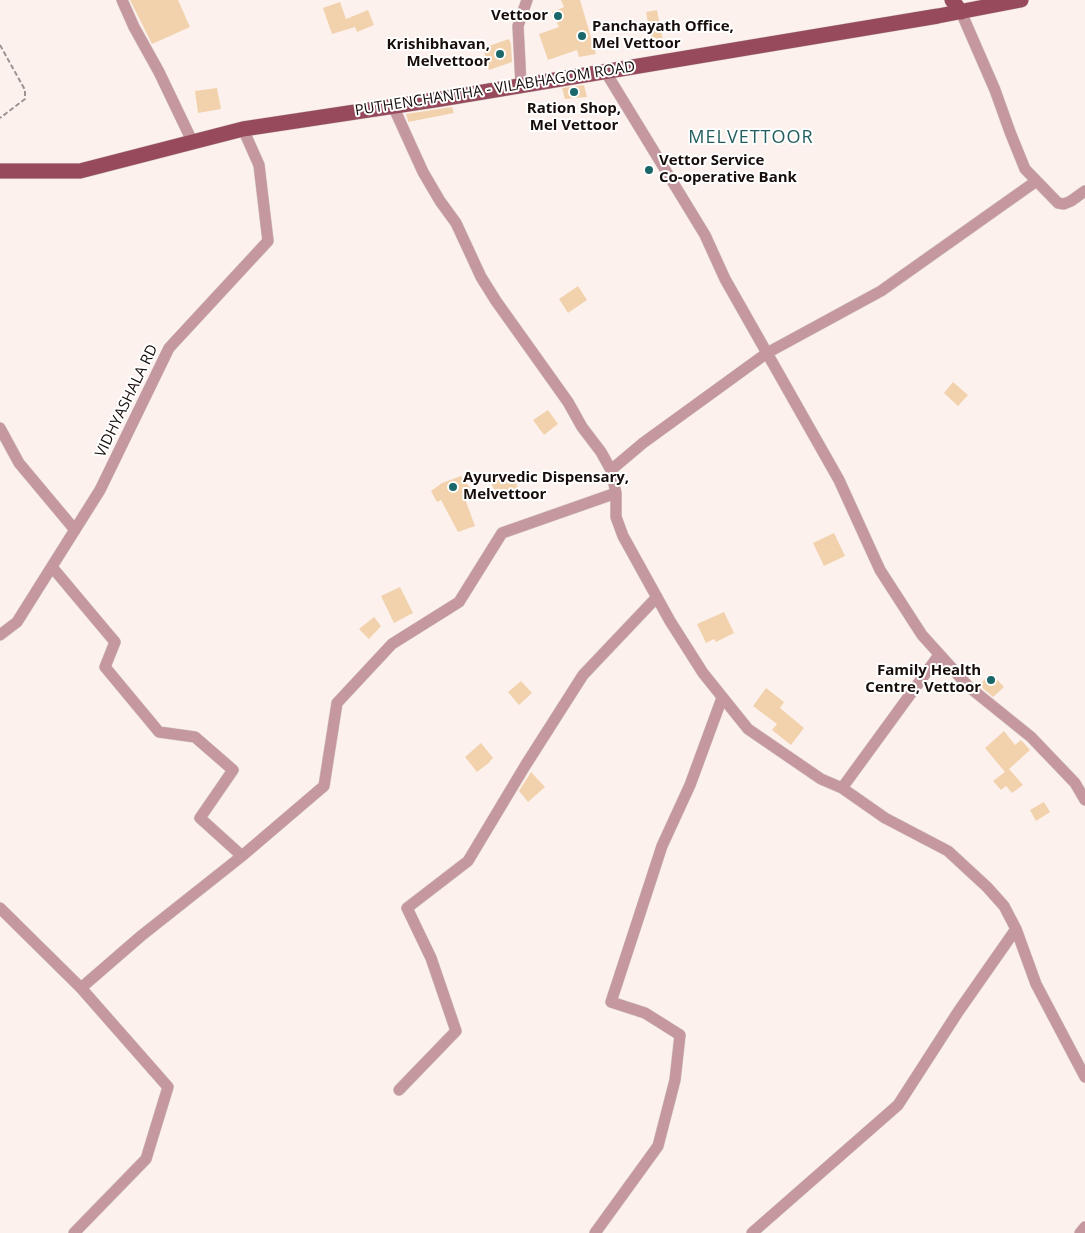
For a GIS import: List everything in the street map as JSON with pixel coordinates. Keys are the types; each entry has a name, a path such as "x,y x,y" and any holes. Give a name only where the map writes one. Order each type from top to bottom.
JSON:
{"main road":[{"name":"PUTHENCHANTHA - VILABHAGOM ROAD","path":"0,171 80,171 244,129 606,71 956,6 1021,0"}],"street":[{"path":"122,0 193,143"},
{"path":"522,85 518,26 527,0"},
{"path":"956,6 995,90 1025,169 1058,203 1064,204 1085,192"},
{"path":"606,71 705,235 725,278 839,480 880,570 922,635 969,687 1031,737 1075,783 1085,800"},
{"path":"393,106 423,172 456,223 481,277 568,402 582,427 601,452 611,470 616,493 616,517 623,536 688,649 722,698 748,729 821,780 842,788 885,818 948,851 987,887 1004,906 1016,929 1036,984 1085,1077"},
{"name":"VIDHYASHALA RD","path":"2,630 17,622 100,490 169,348 268,241 259,165 244,129"},
{"path":"611,470 643,443 767,353 881,291 1036,182"},
{"path":"0,428 20,463 75,530"},
{"path":"81,988 141,936 242,856 324,786 337,703 392,644 459,602 502,533 616,493"},
{"path":"52,567 114,642 105,667 159,732 195,737 233,770 200,818 242,856"},
{"path":"399,1090 456,1031 431,958 407,908 468,861 583,674 657,598"},
{"path":"842,788 940,655"},
{"path":"594,1233 658,1146 675,1080 680,1035 646,1013 611,1002 662,846 690,785 722,698"},
{"path":"0,908 81,988 168,1087 146,1159 74,1233"},
{"path":"752,1233 898,1105 958,1012 1016,929"},
{"path":"1080,1233 1085,1227"}],"path":[{"path":"0,45 25,90 25,99 0,118"}],"building":[{"path":"130,0 178,0 190,27 152,44"},
{"path":"561,0 580,0 596,54 579,57 577,50 548,60 539,34 559,27 552,12 564,7"},
{"path":"340,2 346,19 368,10 374,25 357,32 355,27 332,34 323,8"},
{"path":"657,10 663,41 652,43 646,12"},
{"name":"Krishibhavan, Melvettoor","path":"509,39 512,62 489,70 483,48"},
{"name":"Ration Shop, Mel Vettoor","path":"584,85 587,97 565,99 562,88"},
{"path":"217,88 221,109 198,113 195,91"},
{"path":"452,107 454,113 408,122 406,114"},
{"path":"578,286 587,300 568,313 559,299"},
{"path":"953,382 968,395 958,406 944,393"},
{"path":"548,410 558,424 544,435 533,420"},
{"path":"513,475 519,491 511,493 513,497 503,500 501,497 497,498 491,482"},
{"path":"461,476 474,493 465,499 475,526 458,532 441,500 437,502 431,491 442,483"},
{"path":"834,533 845,556 824,566 813,543"},
{"path":"400,587 413,613 394,623 381,596"},
{"path":"724,612 734,633 716,642 714,639 706,643 697,624"},
{"path":"374,617 381,626 369,639 359,629"},
{"name":"Family Health Centre, Vettoor","path":"991,673 1004,687 993,697 979,685"},
{"path":"521,681 532,693 519,705 508,692"},
{"path":"766,688 784,702 780,708 804,728 791,745 772,730 777,724 753,706"},
{"path":"1004,731 1015,745 1021,740 1030,750 1009,769 1023,785 1012,793 1006,786 1001,790 993,781 1005,772 985,748"},
{"path":"481,743 493,758 477,772 465,757"},
{"path":"531,772 545,787 528,802 519,791"},
{"path":"1044,802 1050,812 1036,821 1030,810"}],"place":[{"name":"Vettoor","path":"558,16"},
{"name":"Panchayath Office, Mel Vettoor","path":"582,36"},
{"name":"Krishibhavan, Melvettoor","path":"500,54"},
{"name":"Ration Shop, Mel Vettoor","path":"574,92"},
{"name":"Vettor Service Co-operative Bank","path":"649,170"},
{"name":"Ayurvedic Dispensary, Melvettoor","path":"453,487"},
{"name":"Family Health Centre, Vettoor","path":"991,680"}],"district":[{"name":"MELVETTOOR","path":"751,138"}]}
